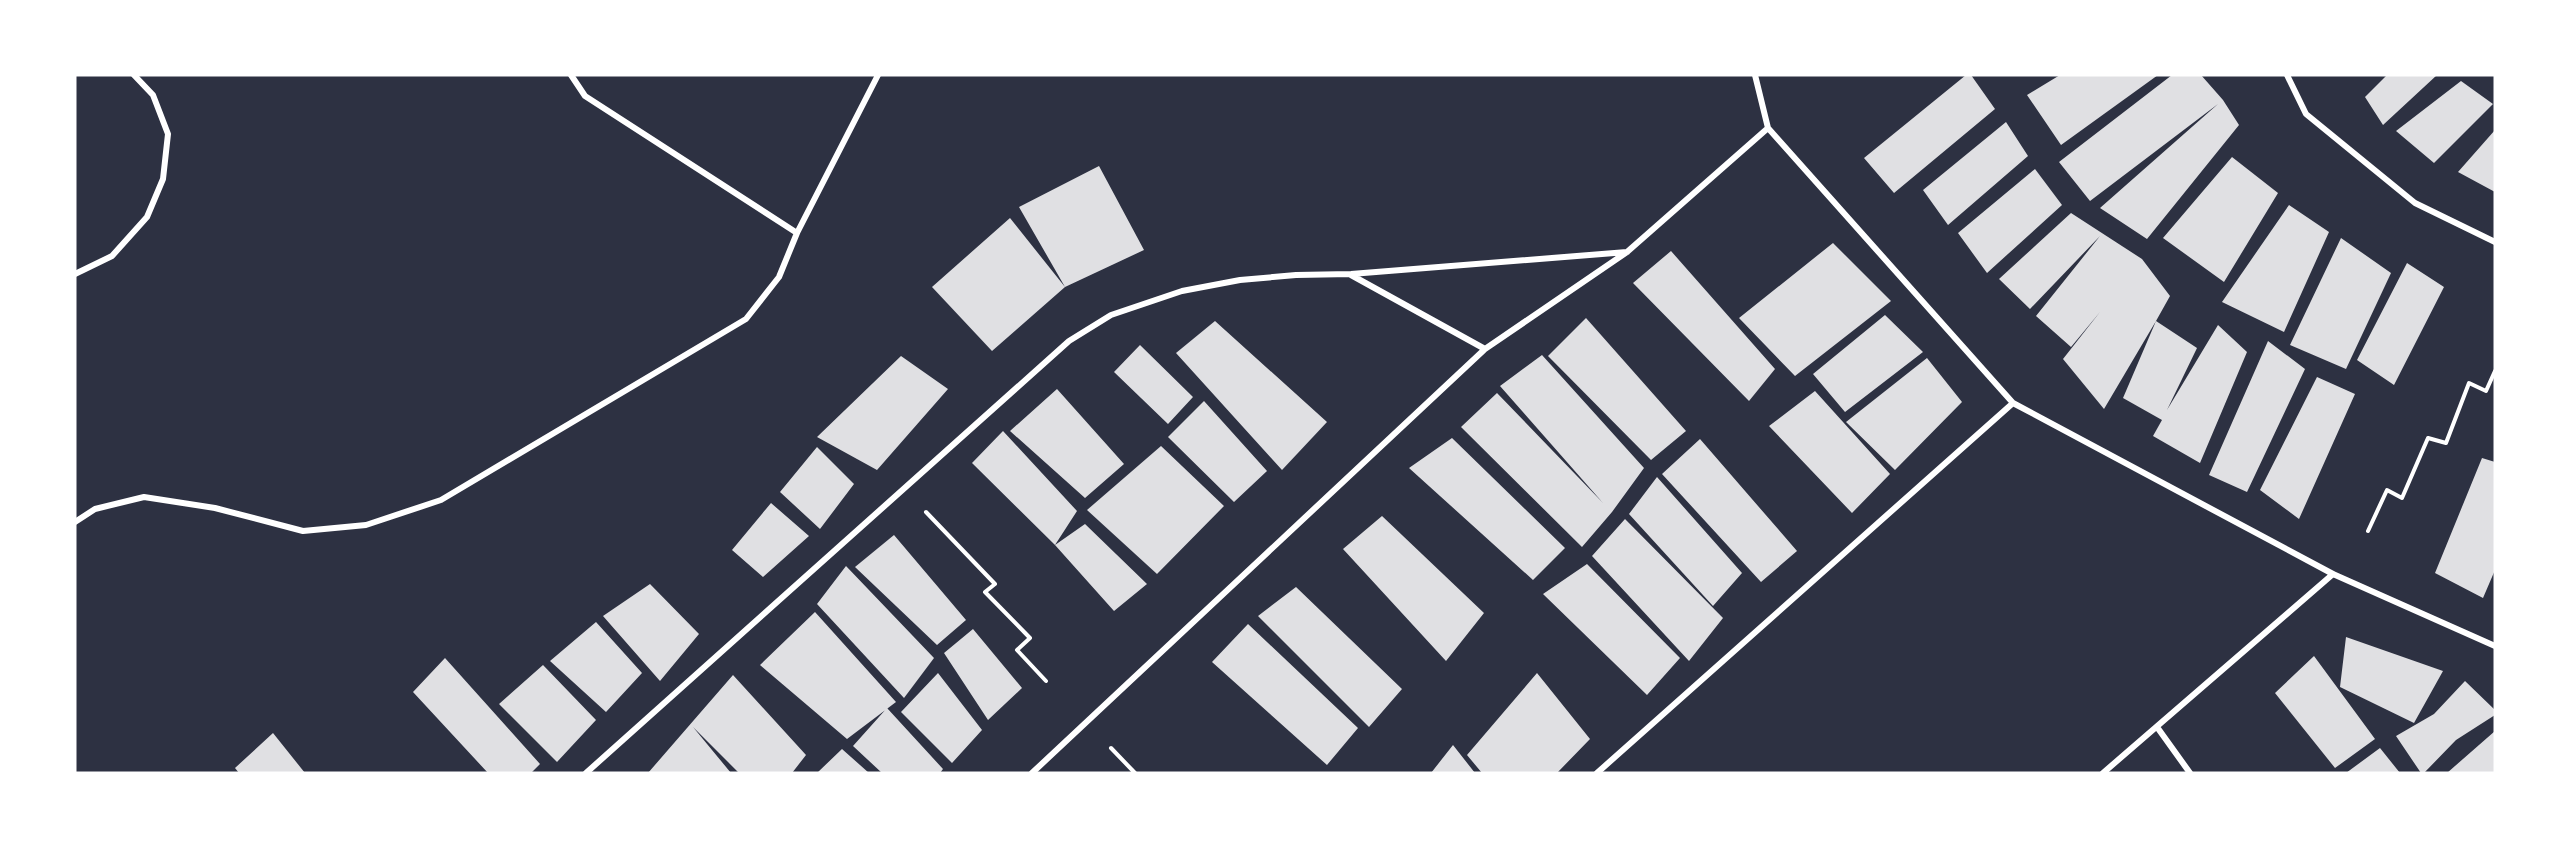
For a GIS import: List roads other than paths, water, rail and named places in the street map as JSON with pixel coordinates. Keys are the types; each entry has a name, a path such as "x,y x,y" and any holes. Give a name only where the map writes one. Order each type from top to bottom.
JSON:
{"street":[{"path":"75,274 112,256 147,217 163,179 168,134 153,95 134,75"},
{"path":"571,75 585,96 797,233"},
{"path":"75,522 95,509 144,497 215,508 303,531 366,525 441,500 746,319 779,277 797,233 878,75"},
{"path":"1755,75 1768,128 2013,403 2333,574 2495,646"},
{"path":"2287,75 2306,114 2406,195 2415,202 2495,242"},
{"path":"1032,773 1485,349 1627,252 1768,128"},
{"path":"586,773 1069,341 1111,315 1182,291 1240,280 1296,275 1351,274 1627,252"},
{"path":"1351,274 1485,349"},
{"path":"1597,773 2013,403"},
{"path":"2103,773 2333,574"},
{"path":"2157,727 2190,773"}]}
